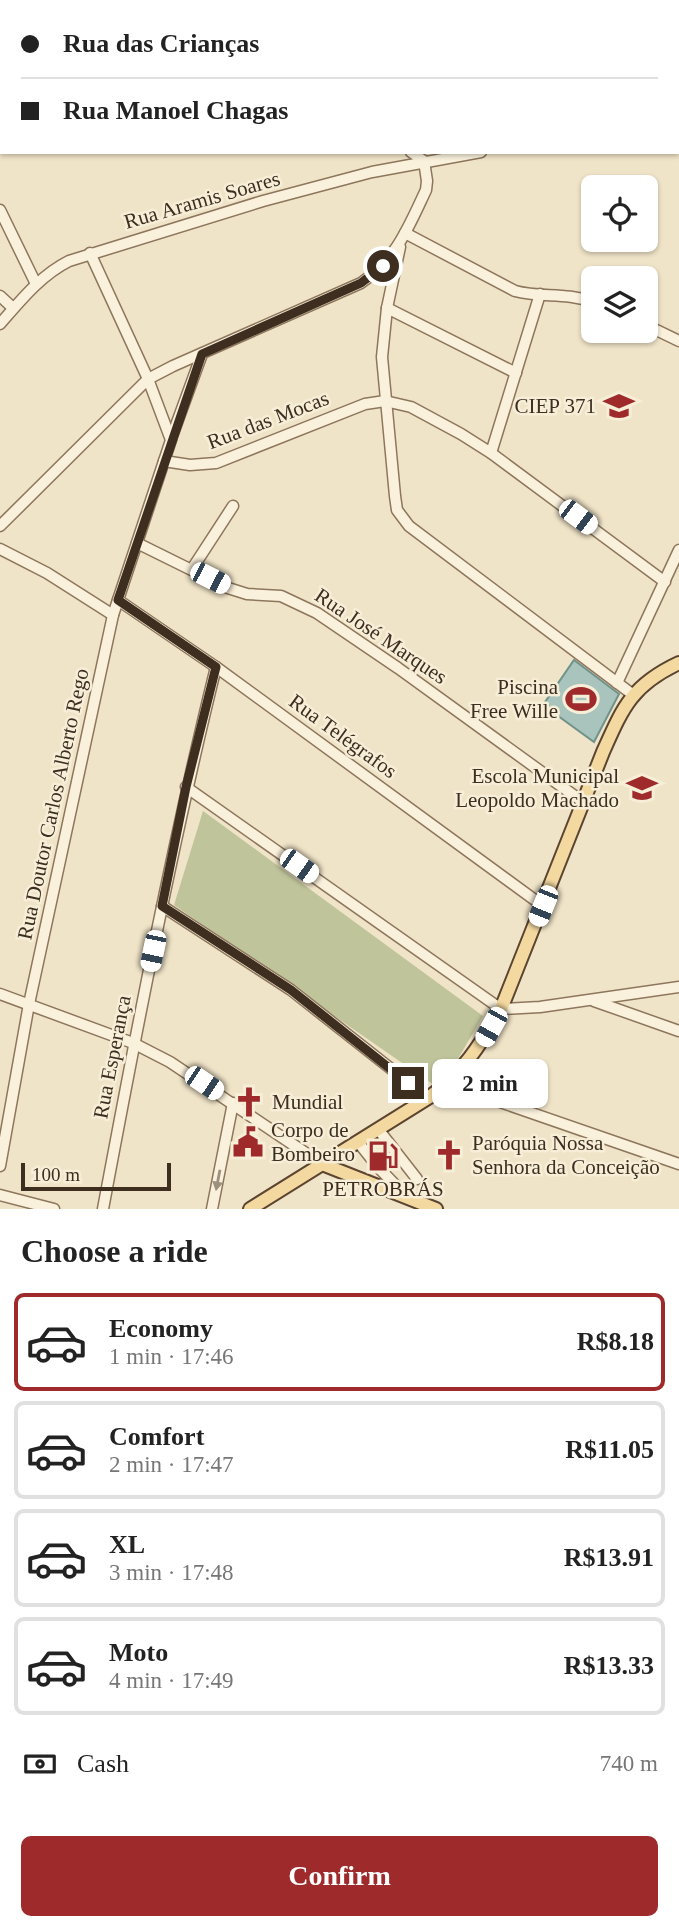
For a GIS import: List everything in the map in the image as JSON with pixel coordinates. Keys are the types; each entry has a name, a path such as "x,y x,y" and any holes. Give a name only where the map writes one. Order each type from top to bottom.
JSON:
{"main road":[{"path":"250,1209 448,1084 481,1045 501,1009 612,732 632,694 679,663"},
{"path":"323,1164 436,1209"}],"street":[{"path":"0,526 148,379 361,283 383,266 403,238 426,190 428,181 424,161 414,154"},
{"name":"Rua Aramis Soares","path":"0,324 53,269 90,253 372,172 468,154"},
{"path":"0,210 36,284"},
{"path":"0,236 8,225"},
{"path":"403,238 515,291 560,294 581,299"},
{"path":"403,238 387,307 382,357 395,496 402,519 632,694"},
{"path":"90,253 148,379 171,440"},
{"path":"491,453 540,294"},
{"path":"0,296 13,308"},
{"path":"387,307 484,359 516,373"},
{"path":"658,331 679,341"},
{"name":"Rua Doutor Carlos Alberto Rego","path":"0,1166 29,1004 113,615 202,354"},
{"path":"385,401 411,407 429,415 491,453 665,582"},
{"name":"Rua das Mocas","path":"164,461 190,465 216,463 345,411 385,401"},
{"path":"192,569 233,506"},
{"name":"Rua José Marques","path":"137,544 239,592 281,596 317,613 583,802"},
{"path":"0,549 47,573 113,615"},
{"path":"617,683 679,550"},
{"name":"Rua Telégrafos","path":"118,600 216,667 543,906"},
{"name":"Rua Esperança","path":"103,1209 133,1043 186,787 216,667"},
{"path":"186,787 501,1009 540,1007 679,987"},
{"path":"162,906 291,990 428,1098"},
{"path":"636,1016 635,1006 643,992"},
{"path":"0,994 133,1043 170,1062 323,1164"},
{"path":"591,1000 679,1031"},
{"path":"448,1084 679,1164"},
{"path":"212,1209 233,1103"},
{"path":"378,1129 417,1179"},
{"path":"358,1142 377,1166 411,1200"},
{"path":"0,1195 47,1208"}],"green space":[{"path":"203,811 483,1016 449,1074 434,1085 174,905"}],"water":[{"name":"Piscina Free Wille","path":"574,660 619,694 594,742 543,705"}],"place":[{"name":"CIEP 371","path":"619,406"},
{"name":"Piscina Free Wille","path":"581,699"},
{"name":"Escola Municipal Leopoldo Machado","path":"642,788"},
{"name":"Mundial","path":"249,1102"},
{"name":"Corpo de Bombeiro","path":"248,1142"},
{"name":"Paróquia Nossa Senhora da Conceição","path":"449,1155"},
{"name":"PETROBRÁS","path":"383,1156"}],"route":[{"path":"383,266 361,283 202,354 118,600 216,667 186,787 162,906 291,990 408,1083"}]}
